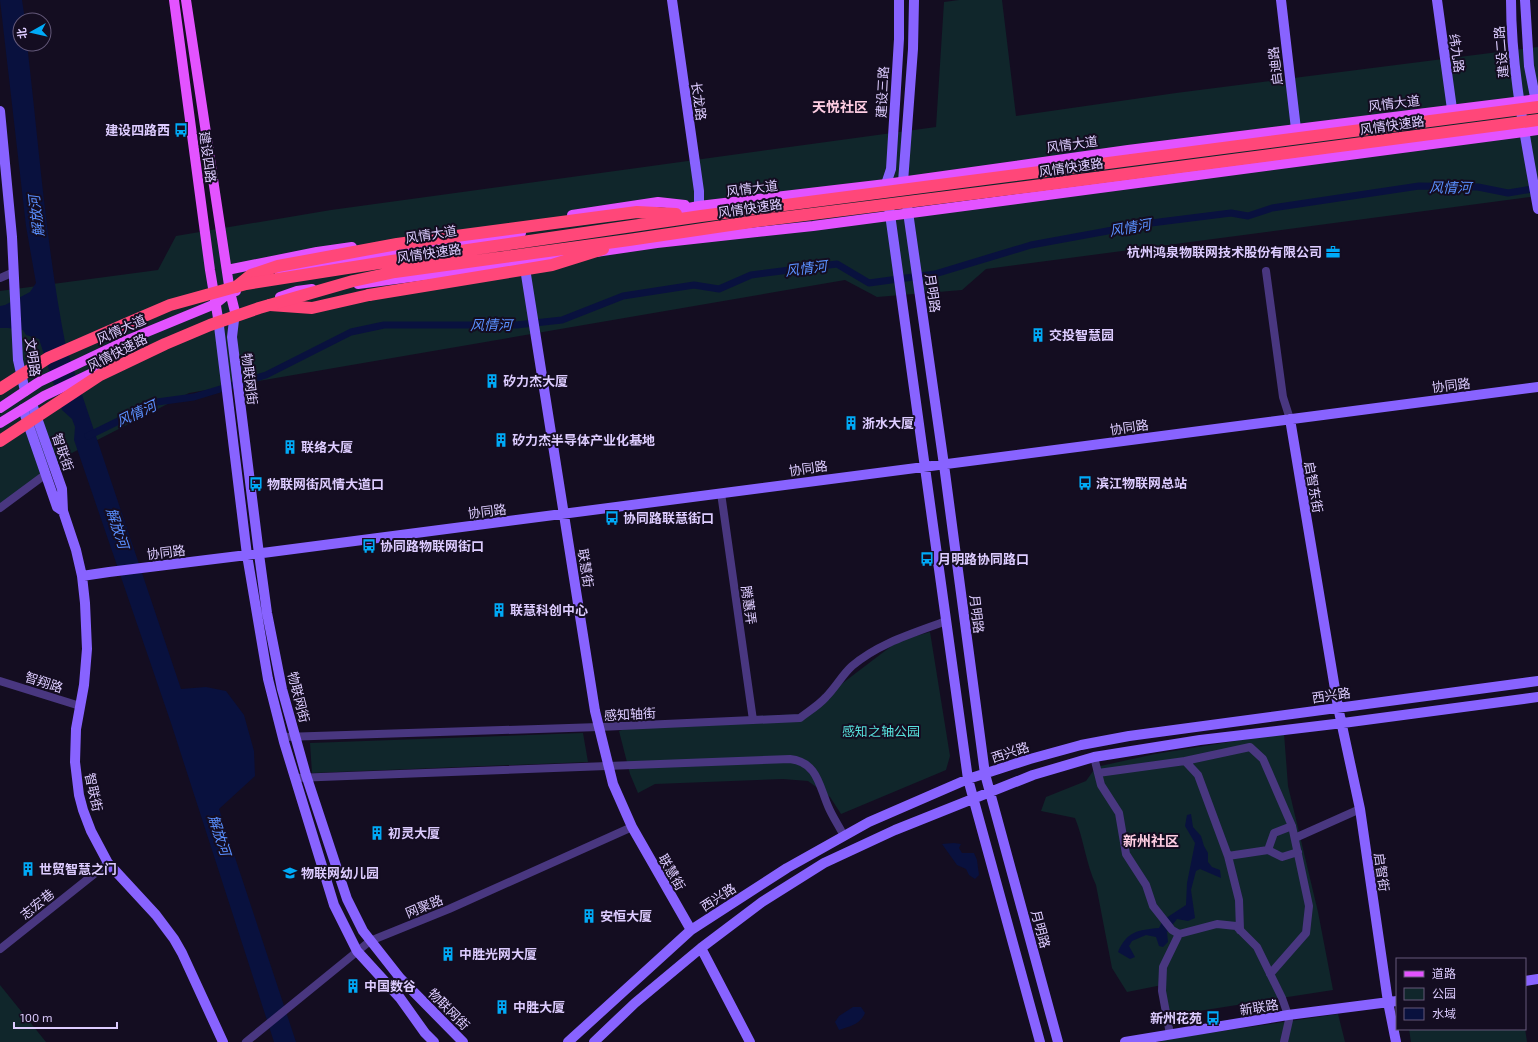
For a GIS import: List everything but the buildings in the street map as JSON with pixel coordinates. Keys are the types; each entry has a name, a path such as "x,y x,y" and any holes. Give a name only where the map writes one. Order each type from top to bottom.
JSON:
{"highway":[{"name":"风情快速路","path":"0,389 48,358 170,305 246,284 700,211 1537,101"},
{"name":"风情快速路","path":"0,440 100,375 164,344 204,327 259,308 353,281 395,272 629,240 757,220 1034,186 1538,120"},
{"path":"230,292 251,274 278,266 397,244 636,212 700,211"},
{"path":"259,304 312,308 369,295 552,266 629,240"}],"main road":[{"name":"建设四路","path":"174,0 218,318"},
{"name":"建设四路","path":"186,0 230,292 235,312"},
{"name":"风情大道","path":"0,408 39,382 85,360 215,304 230,292 244,290 281,273 321,265 1128,150 1452,109 1519,101 1537,101"},
{"path":"0,423 44,396 86,375 201,323 296,291 379,282 658,243 813,226 908,212 1538,130"},
{"path":"227,270 317,252 658,202 700,211"}],"street":[{"name":"长龙路","path":"672,0 698,184 700,211"},
{"name":"建设三路","path":"886,184 891,169 899,0"},
{"path":"903,182 913,49 914,0"},
{"name":"启迪路","path":"1281,0 1296,129"},
{"name":"纬九路","path":"1437,0 1452,109"},
{"name":"建设二路","path":"1511,0 1511,28 1519,101 1523,131 1538,209"},
{"name":"建设二路","path":"1525,0 1529,66 1538,111"},
{"name":"文明路","path":"0,111 14,272 18,360 25,390"},
{"name":"月明路","path":"903,182 944,464 985,774 1058,1042"},
{"path":"886,184 968,779 972,799 1040,1042"},
{"name":"联慧街","path":"524,262 595,711 613,784 632,827 691,930"},
{"name":"启智东街","path":"1266,271 1283,397 1290,419 1338,707"},
{"path":"0,278 14,272"},
{"name":"物联网街","path":"235,312 232,337 258,554 282,689 307,777 347,899 363,931 400,978 463,1042"},
{"name":"物联网街","path":"218,318 247,555 268,679 295,778 334,906 358,950 400,998 425,1033 434,1042"},
{"name":"协同路","path":"82,576 1538,387"},
{"name":"智联街","path":"28,406 46,474 58,506 64,511"},
{"name":"智联街","path":"28,406 62,489 64,511 82,576 86,610 87,649 84,685 75,743 75,762 79,794 91,831 108,863 156,915 174,939 182,953 223,1042"},
{"path":"0,508 46,474"},
{"name":"腾蕙弄","path":"721,493 753,720"},
{"name":"感知轴街","path":"283,737 599,727 800,718 818,705 827,696 852,666 876,649 946,621"},
{"name":"西兴路","path":"568,1042 691,930 787,868 869,822 968,779 1030,759 1081,745 1122,737 1538,680"},
{"name":"智翔路","path":"0,681 80,706"},
{"path":"594,1042 635,1003 701,948 762,902 824,863 895,830 989,791 1033,775 1094,757 1200,740 1538,697"},
{"name":"启智街","path":"1338,707 1343,723 1360,809 1392,1001 1396,1042"},
{"path":"1098,773 1185,761 1250,747 1262,759 1292,826 1309,906 1306,933 1270,974"},
{"path":"1094,757 1101,785 1119,813 1126,854 1146,885 1153,906 1161,918 1176,932"},
{"path":"295,778 790,759 800,760 809,766 818,778 828,806 844,836"},
{"path":"1185,761 1198,775 1228,856 1239,900 1240,930"},
{"path":"1295,838 1360,809"},
{"path":"1268,850 1274,833 1292,826"},
{"name":"网聚路","path":"246,1042 370,941 449,909 632,827"},
{"path":"1228,856 1268,850 1282,857 1298,852"},
{"name":"志宏巷","path":"0,949 108,863"},
{"path":"1176,932 1217,924 1236,926 1257,947 1288,1015 1289,1020 1284,1042"},
{"path":"1170,1034 1162,991 1162,967 1176,932"},
{"path":"701,948 750,1042"},
{"path":"1526,981 1538,979"},
{"name":"新联路","path":"1125,1042 1159,1039 1170,1034 1288,1015 1392,1001"}],"green space":[{"path":"959,0 1002,0 1016,116 1176,93 1538,47 1538,196 986,269 962,290 877,297 845,280 189,393 66,456 0,511 0,291 158,270 176,236 331,210 936,127 944,2"},
{"name":"感知之轴公园","path":"930,632 950,756 946,770 841,814 830,797 808,781 783,779 655,784 638,793 630,774 619,731 628,728 753,716 802,714 898,641"},
{"path":"583,733 588,762 312,773 310,743"},
{"path":"1284,733 1288,786 1318,912 1333,990 1167,1016 1162,985 1127,992 1112,968 1096,885 1075,818 1041,811 1046,797 1086,781 1096,767 1155,754"},
{"path":"0,985 46,1042 0,1042"},
{"path":"1338,1014 1345,1042 1161,1042 1161,1040"},
{"path":"1409,1030 1525,1030 1527,1042 1411,1042"}],"water":[{"name":"解放河","path":"0,0 22,0 24,12 12,12 12,52 28,52 48,234 66,347 181,689 206,687 226,691 244,715 254,751 255,776 219,809 296,1042 274,1042 171,723 74,440 75,427 72,419 62,410 39,339 26,335 23,330 0,328 0,306 5,305 30,292 36,283 26,226"},
{"path":"1191,814 1193,827 1201,836 1208,853 1208,862 1212,867 1220,870 1221,878 1200,869 1196,871 1191,890 1195,918 1188,921 1177,919 1167,932 1168,942 1163,947 1159,946 1156,937 1146,935 1132,941 1129,946 1135,957 1130,959 1118,952 1121,945 1129,936 1139,931 1159,928 1163,920 1186,905 1187,883 1195,843 1185,826 1187,815"},
{"path":"942,844 961,844 959,848 962,853 974,853 977,860 979,875 975,879 969,875 966,869 957,865"},
{"path":"853,1007 861,1007 865,1013 863,1017 857,1023 839,1030 835,1022 839,1016"}],"waterway":[{"name":"风情河","path":"88,436 157,402 194,397 266,375 351,332 384,325 516,325 562,320 623,296 694,285 719,289 751,275 837,264 869,283 935,274 1031,245 1151,223 1231,213 1248,216 1272,208 1419,186 1478,187 1508,193 1538,188"}],"place":[{"name":"建设四路西","path":"181,130"},
{"name":"杭州鸿泉物联网技术股份有限公司","path":"1333,252"},
{"name":"交投智慧园","path":"1038,335"},
{"name":"矽力杰大厦","path":"492,381"},
{"name":"浙水大厦","path":"851,423"},
{"name":"矽力杰半导体产业化基地","path":"501,440"},
{"name":"联络大厦","path":"290,447"},
{"name":"滨江物联网总站","path":"1085,483"},
{"name":"物联网街风情大道口","path":"256,484"},
{"name":"协同路联慧街口","path":"612,518"},
{"name":"协同路物联网街口","path":"369,546"},
{"name":"月明路协同路口","path":"927,559"},
{"name":"联慧科创中心","path":"499,610"},
{"name":"初灵大厦","path":"377,833"},
{"name":"世贸智慧之门","path":"28,869"},
{"name":"物联网幼儿园","path":"290,873"},
{"name":"安恒大厦","path":"589,916"},
{"name":"中胜光网大厦","path":"448,954"},
{"name":"中国数谷","path":"353,986"},
{"name":"中胜大厦","path":"502,1007"},
{"name":"新州花苑","path":"1213,1018"}],"district":[{"name":"天悦社区","path":"840,106"},
{"name":"新州社区","path":"1151,840"}]}
